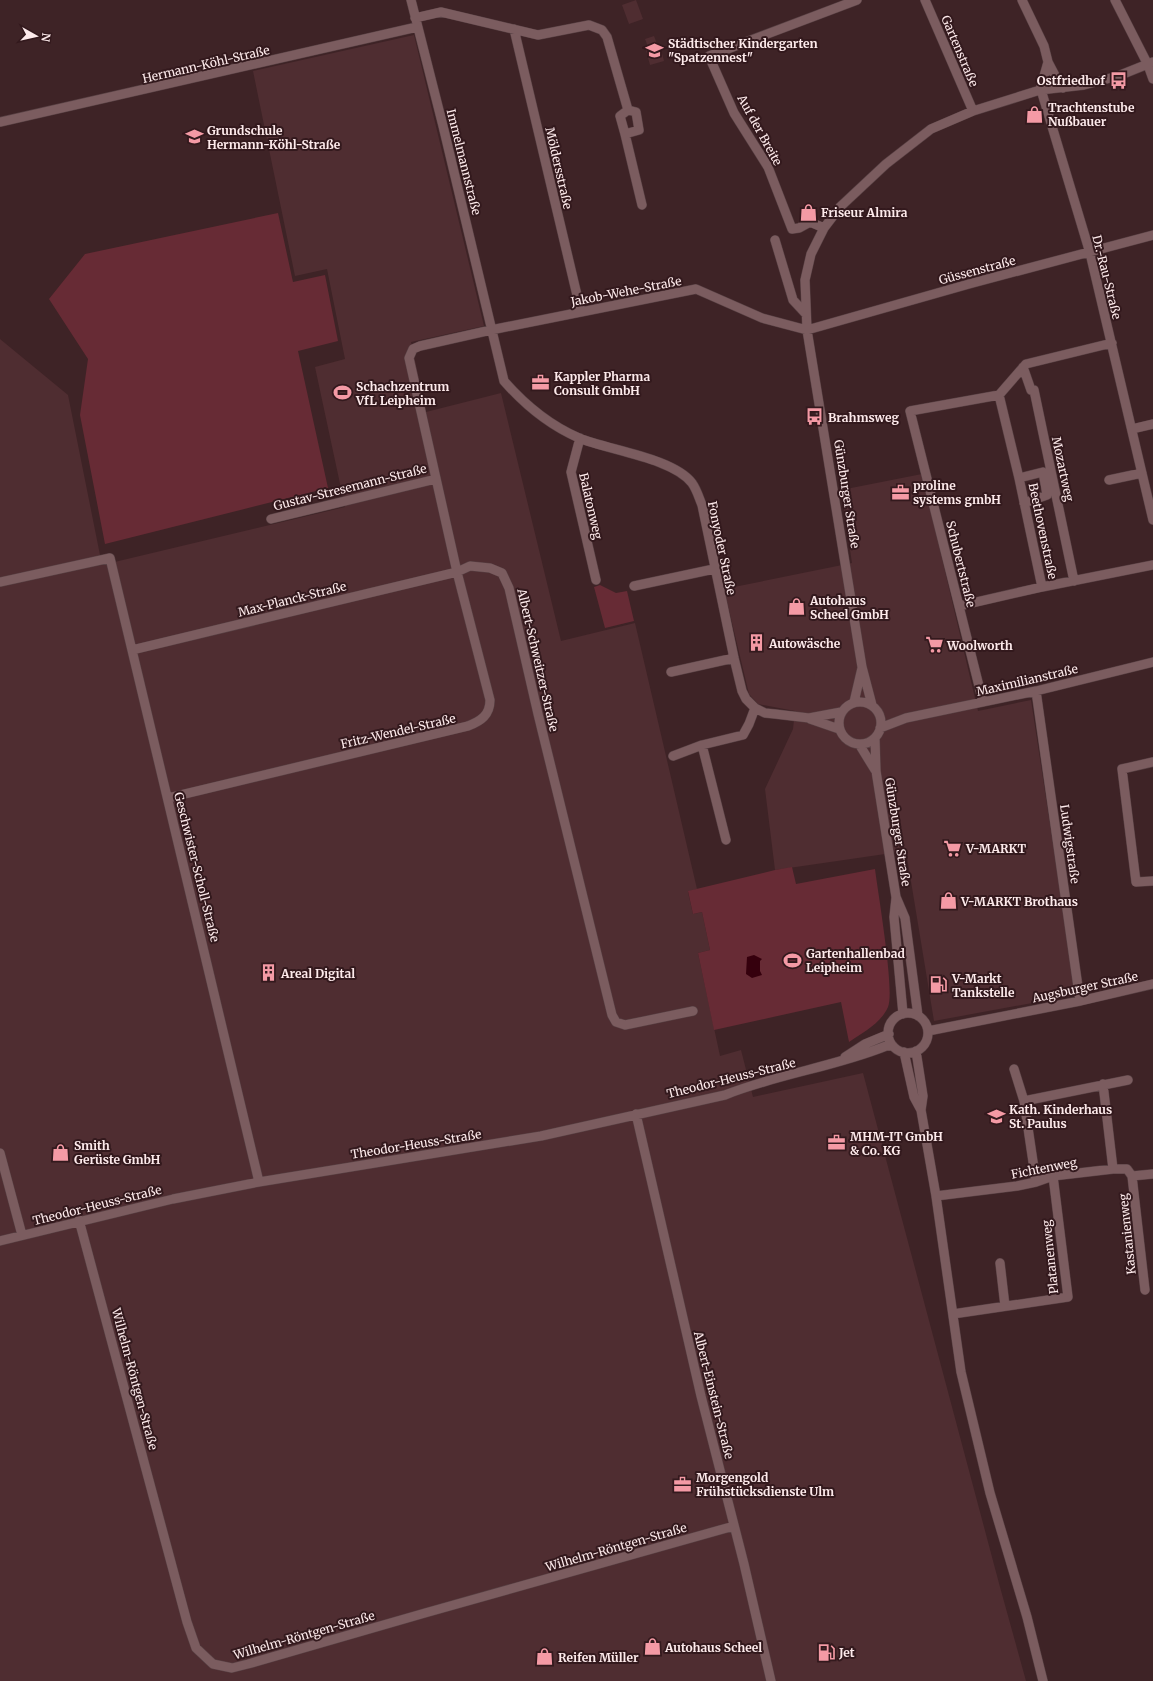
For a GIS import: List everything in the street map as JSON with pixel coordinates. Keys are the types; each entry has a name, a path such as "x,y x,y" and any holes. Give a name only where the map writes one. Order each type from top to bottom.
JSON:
{"street":[{"name":"Immelmannstraße","path":"410,0 443,126 491,330"},
{"name":"Auf der Breite","path":"824,228 810,222 799,228 792,229 768,166 734,114 709,56 857,0"},
{"name":"Gartenstraße","path":"925,0 973,111"},
{"path":"1022,0 1044,46 1048,62 1063,88"},
{"path":"1115,0 1151,64 1153,79"},
{"name":"Hermann-Köhl-Straße","path":"0,122 416,23 441,12 514,28 538,35 589,25 602,30 607,38 628,110"},
{"name":"Möldersstraße","path":"514,28 581,312"},
{"path":"1040,90 1048,62"},
{"name":"Günzburger Straße","path":"872,705 862,667 807,330 805,280 811,254 824,228 840,207 889,162 931,129 973,111 1040,90 1063,88 1110,78 1151,64"},
{"name":"Dr.-Rau-Straße","path":"1040,90 1090,253 1153,520"},
{"path":"625,134 639,130 636,112 628,110 620,116 642,205"},
{"name":"Güssenstraße","path":"807,330 963,285 1153,236"},
{"path":"775,240 794,300 806,314"},
{"name":"Jakob-Wehe-Straße","path":"491,330 696,289 762,318 807,330"},
{"path":"458,572 409,358 413,349 420,346 491,330"},
{"name":"Fonyoder Straße","path":"491,330 504,381 519,399 536,413 561,429 580,438 665,465 682,474 692,482 702,506 714,569 742,691 746,699 755,708"},
{"path":"999,395 1026,364 1112,343"},
{"name":"Mozartweg","path":"1024,367 1031,390 1034,390 1074,581"},
{"name":"Beethovenstraße","path":"999,395 1019,478 1042,587 1153,565"},
{"name":"Schubertstraße","path":"983,702 910,412 999,395"},
{"path":"1132,429 1153,424"},
{"name":"Balatonweg","path":"580,438 571,472 596,580"},
{"path":"1019,478 1043,472 1047,495 1024,503"},
{"path":"1109,480 1142,473"},
{"name":"Gustav-Stresemann-Straße","path":"271,519 436,478"},
{"name":"Geschwister-Scholl-Straße","path":"0,582 110,558 260,1182"},
{"name":"Albert-Schweitzer-Straße","path":"458,572 470,566 490,568 502,573 509,588 538,714 612,1016 616,1022 624,1025 693,1010"},
{"path":"634,586 714,569"},
{"name":"Max-Planck-Straße","path":"132,650 458,572"},
{"name":"Fritz-Wendel-Straße","path":"168,798 468,726 478,722 486,714 490,707 490,700 458,572"},
{"path":"959,606 1042,587"},
{"path":"671,672 734,658"},
{"name":"Maximilianstraße","path":"880,728 906,718 1036,691 1153,662"},
{"name":"Günzburger Straße","path":"854,702 862,667"},
{"name":"Ludwigstraße","path":"1036,691 1080,1001"},
{"path":"854,702 863,702 872,705 880,716 880,728 875,738 868,743 852,743 846,739 839,729 838,721 841,712 848,705 854,702"},
{"path":"673,756 702,745 742,735 749,724 755,708 766,713 809,718 839,729"},
{"path":"809,718 841,712"},
{"name":"Maximilianstraße","path":"880,716 906,718"},
{"name":"Günzburger Straße","path":"875,738 876,771 896,897 905,918 918,1016"},
{"name":"Günzburger Straße","path":"859,744 876,771"},
{"path":"702,745 726,840"},
{"path":"1153,762 1122,769 1136,882 1153,881"},
{"name":"Günzburger Straße","path":"896,897 894,917 903,1014"},
{"name":"Augsburger Straße","path":"928,1031 1080,1001 1153,984"},
{"path":"903,1014 913,1014 918,1016 925,1022 928,1031 925,1043 916,1051 904,1052 893,1046 889,1034 893,1021 903,1014"},
{"name":"Theodor-Heuss-Straße","path":"834,1064 865,1044 889,1034"},
{"name":"Theodor-Heuss-Straße","path":"0,1241 79,1220 173,1199 260,1182 541,1136 725,1095 743,1087 834,1064 886,1046 893,1046"},
{"path":"916,1051 923,1096 921,1110 936,1196 961,1372 974,1428 1043,1681"},
{"path":"904,1052 914,1097 921,1110"},
{"path":"1014,1069 1024,1101 1036,1182"},
{"path":"1024,1101 1128,1080"},
{"path":"1103,1084 1113,1169"},
{"name":"Albert-Einstein-Straße","path":"636,1114 701,1396 771,1681"},
{"path":"0,1154 22,1235"},
{"name":"Fichtenweg","path":"936,1196 1017,1186 1036,1182 1053,1176 1113,1169 1127,1169 1132,1176 1153,1174"},
{"name":"Platanenweg","path":"953,1314 1068,1297 1053,1176"},
{"name":"Kastanienweg","path":"1132,1176 1145,1290"},
{"name":"Wilhelm-Röntgen-Straße","path":"79,1220 188,1622 196,1648 213,1664 232,1668 248,1664 734,1526"},
{"path":"1000,1263 1005,1306"}],"shaded area":[{"name":"Städtischer Kindergarten \"Spatzennest\"","path":"636,0 643,19 629,24 622,5"},
{"path":"414,35 484,326 411,342 426,412 501,393 561,641 635,623 697,889 688,892 693,914 702,912 710,950 698,953 720,1056 741,1050 753,1097 863,1073 1026,1681 0,1681 0,339 68,395 102,565 345,507 315,367 345,359 327,269 295,276 253,71"},
{"name":"Städtischer Kindergarten \"Spatzennest\"","path":"654,36 657,44 655,47 660,46 664,61 650,65 646,50 651,49 651,47 648,47 645,39"},
{"path":"278,213 293,282 325,275 338,341 298,351 328,488 105,544 80,415 88,359 49,299 85,254"},
{"path":"922,474 978,711 1031,700 1076,995 934,1021 906,851 775,870 765,789 793,729 795,711 758,704 749,694 724,589 852,563 841,490"},
{"path":"600,585 616,593 627,591 634,621 605,628 594,587"},
{"name":"Gartenhallenbad Leipheim","path":"792,867 796,884 875,869 888,963 890,998 888,1007 881,1018 872,1027 849,1042 841,1002 714,1030 698,953 710,950 702,912 693,914 688,891"},
{"path":"754,955 762,959 760,961 760,971 762,975 752,978 746,974 747,957"}],"place":[{"name":"Städtischer Kindergarten \"Spatzennest\"","path":"655,50"},
{"name":"Ostfriedhof","path":"1118,80"},
{"name":"Trachtenstube Nußbauer","path":"1035,114"},
{"name":"Grundschule Hermann-Köhl-Straße","path":"194,137"},
{"name":"Friseur Almira","path":"808,212"},
{"name":"Kappler Pharma Consult GmbH","path":"541,383"},
{"name":"Schachzentrum VfL Leipheim","path":"343,393"},
{"name":"Brahmsweg","path":"815,417"},
{"name":"proline systems gmbH","path":"900,492"},
{"name":"Autohaus Scheel GmbH","path":"797,607"},
{"name":"Autowäsche","path":"756,643"},
{"name":"Woolworth","path":"934,645"},
{"name":"V-MARKT","path":"953,848"},
{"name":"V-MARKT Brothaus","path":"948,901"},
{"name":"Gartenhallenbad Leipheim","path":"793,960"},
{"name":"Areal Digital","path":"268,973"},
{"name":"V-Markt Tankstelle","path":"939,985"},
{"name":"Kath. Kinderhaus St. Paulus","path":"996,1116"},
{"name":"MHM-IT GmbH & Co. KG","path":"837,1143"},
{"name":"Smith Gerüste GmbH","path":"61,1152"},
{"name":"Morgengold Frühstücksdienste Ulm","path":"683,1484"},
{"name":"Autohaus Scheel","path":"652,1647"},
{"name":"Jet","path":"826,1652"},
{"name":"Reifen Müller","path":"545,1657"}]}
